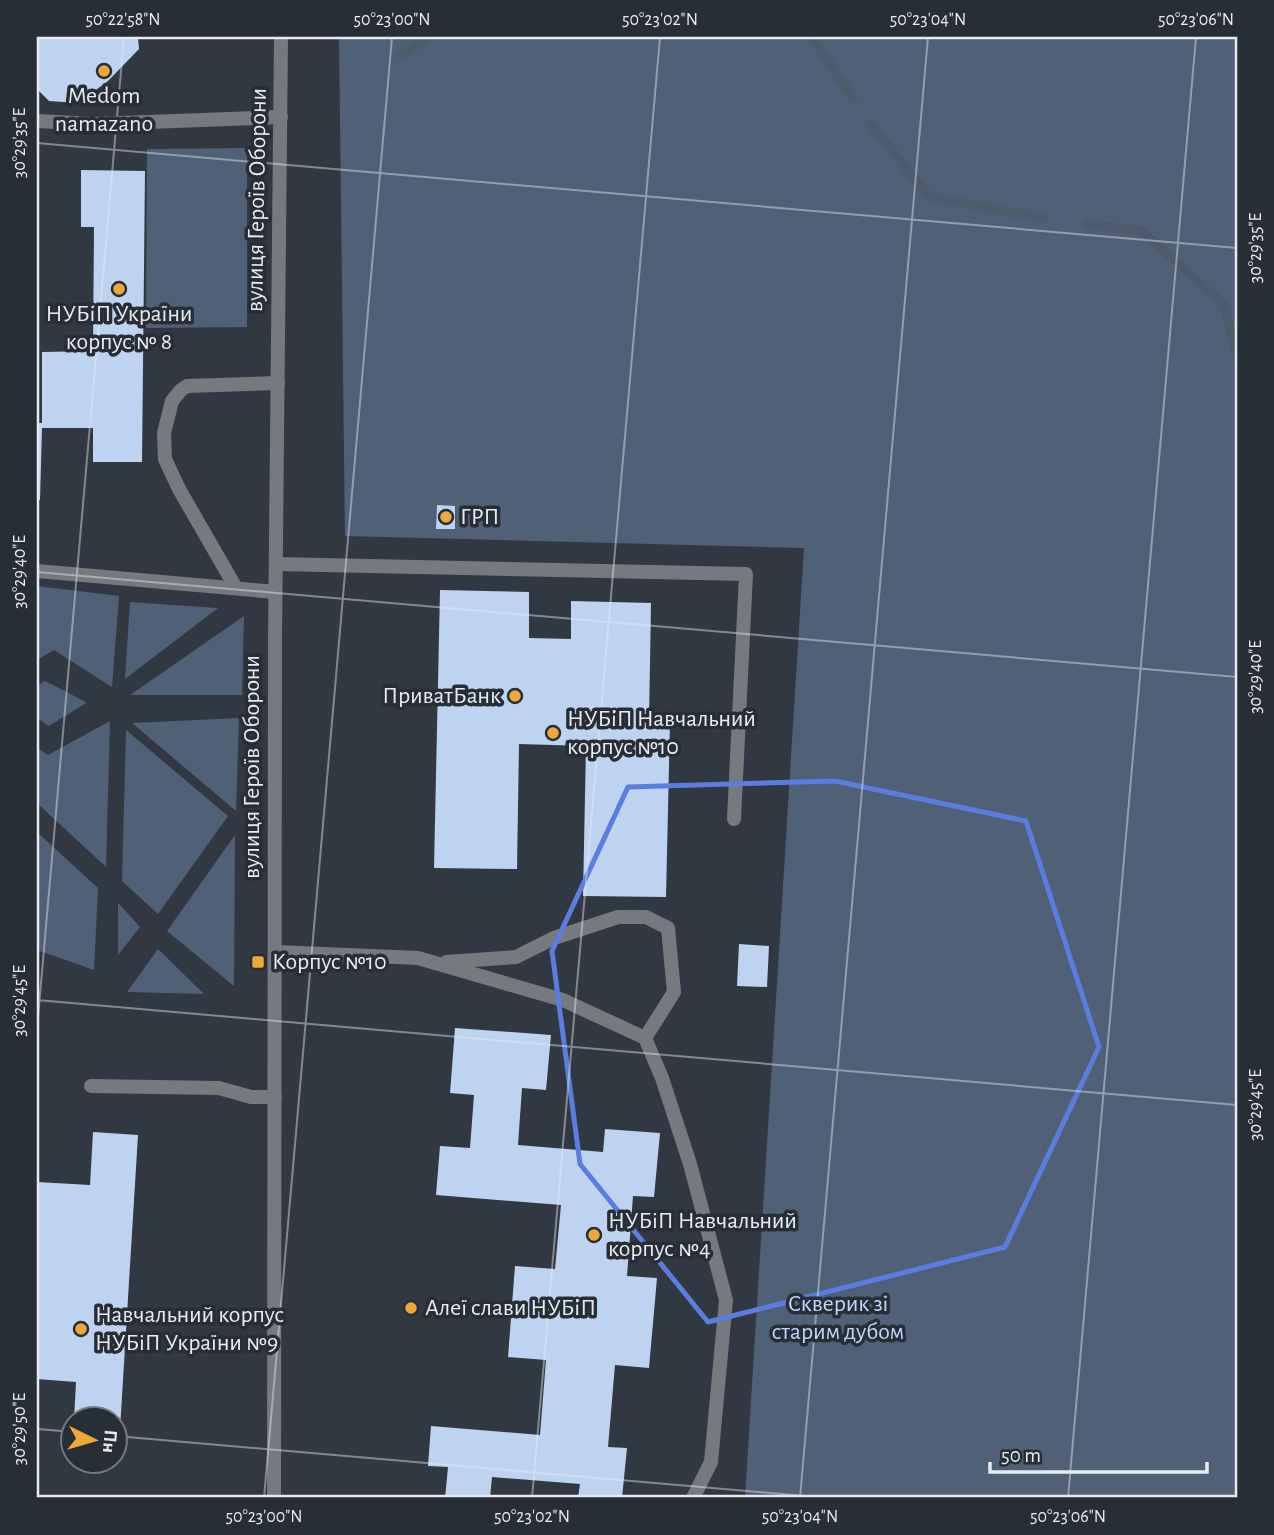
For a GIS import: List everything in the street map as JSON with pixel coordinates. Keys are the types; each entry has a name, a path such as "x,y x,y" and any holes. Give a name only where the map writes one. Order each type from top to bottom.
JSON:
{"street":[{"name":"вулиця Героїв Оборони","path":"274,1498 275,592 281,37"},
{"path":"37,121 94,124 281,117"},
{"path":"236,588 179,489 165,459 164,433 173,401 187,386 278,383"},
{"path":"276,564 746,574 734,819"},
{"path":"37,571 275,592"},
{"path":"435,963 516,957 590,924 618,917 646,917 668,928 674,992 645,1038"},
{"path":"275,952 418,958 563,1000 645,1038 662,1078 690,1164 726,1300 711,1462 693,1498"},
{"path":"91,1086 219,1088 251,1097 275,1097"}],"highlighted area":[{"path":"835,781 1026,821 1099,1047 1005,1247 708,1322 580,1164 552,951 628,787"}],"green space":[{"name":"Скверик зі старим дубом","path":"339,37 1237,37 1237,1498 745,1498 804,548 345,536"},
{"path":"247,148 247,327 146,328 147,149"},
{"path":"37,586 119,596 112,687 54,650 37,660"},
{"path":"130,602 218,608 125,679"},
{"path":"244,616 242,695 130,695"},
{"path":"45,681 86,703 49,726 37,718 37,686"},
{"path":"239,718 236,811 132,723"},
{"path":"110,721 106,867 37,803 37,748 48,755"},
{"path":"126,730 228,816 158,914 122,881"},
{"path":"37,832 98,888 94,970 37,950"},
{"path":"235,835 234,986 167,931"},
{"path":"118,903 140,927 118,955"},
{"path":"158,949 204,994 127,992"}],"building":[{"path":"37,37 138,37 139,49 108,81 78,103 49,101 37,89"},
{"name":"НУБіП України корпус № 8","path":"81,170 145,171 142,462 93,462 93,428 42,428 40,500 37,500 37,423 42,423 42,352 93,351 94,227 81,227"},
{"name":"ГРП","path":"437,505 455,506 455,529 436,529"},
{"name":"НУБіП Навчальний корпус №10","path":"440,590 529,592 529,638 571,639 571,601 651,603 649,722 670,722 666,897 583,896 586,746 519,744 517,869 434,868"},
{"path":"739,944 769,946 767,987 737,986"},
{"name":"НУБіП Навчальний корпус №4","path":"455,1028 551,1035 546,1090 522,1088 518,1145 603,1152 605,1129 660,1133 654,1197 633,1196 627,1276 657,1278 649,1368 615,1365 608,1447 627,1448 622,1498 578,1498 580,1484 492,1477 490,1498 445,1498 448,1467 428,1466 431,1426 540,1435 546,1360 508,1357 515,1266 555,1269 561,1205 436,1195 440,1146 470,1148 474,1095 450,1093"},
{"name":"Навчальний корпус НУБіП України №9","path":"93,1132 138,1135 121,1406 75,1406 76,1382 37,1379 37,1182 90,1185"}],"waterway":[{"path":"401,55 428,37"},
{"path":"812,37 853,98"},
{"path":"871,124 929,197 1043,218"},
{"path":"1087,224 1142,231 1223,304 1237,354"}],"place":[{"name":"Medom namazano","path":"104,71"},
{"name":"НУБіП України корпус № 8","path":"119,289"},
{"name":"ГРП","path":"446,517"},
{"name":"ПриватБанк","path":"515,696"},
{"name":"НУБіП Навчальний корпус №10","path":"553,733"},
{"name":"Корпус №10","path":"258,962"},
{"name":"НУБіП Навчальний корпус №4","path":"594,1235"},
{"name":"Алеї слави НУБіП","path":"411,1308"},
{"name":"Навчальний корпус НУБіП України №9","path":"81,1329"}]}
